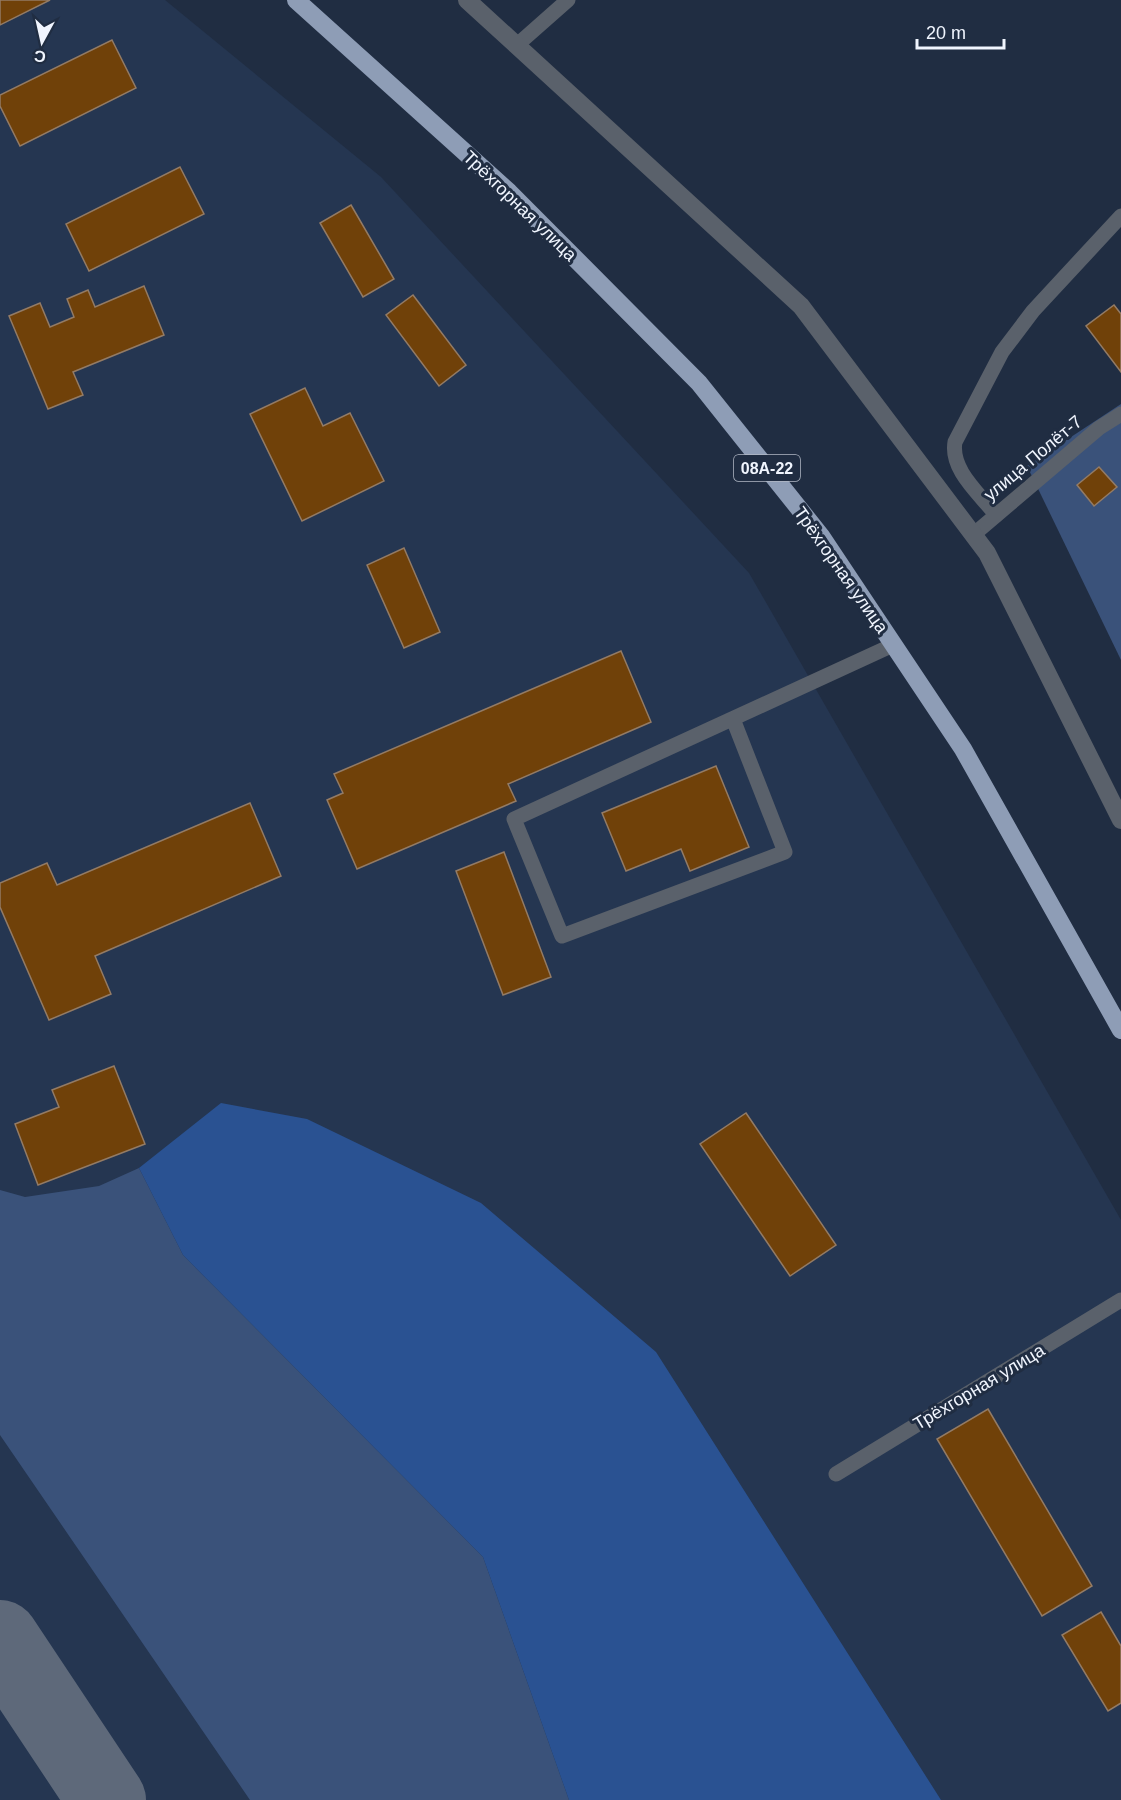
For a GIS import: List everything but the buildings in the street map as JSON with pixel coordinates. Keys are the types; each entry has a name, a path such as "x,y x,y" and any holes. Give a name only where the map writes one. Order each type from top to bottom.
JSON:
{"highway":[{"name":"Трёхгорная улица","path":"296,0 509,192 699,383 821,536 963,749 1121,1030"}],"street":[{"path":"467,0 801,306 987,553 1121,820"}],"lane":[{"path":"517,45 568,0"},
{"path":"996,514 958,467 953,452 955,442 1002,352 1033,311 1121,216"},
{"name":"улица Полёт-7","path":"973,535 1099,428 1121,414"},
{"path":"733,719 785,852 562,936 514,819 893,645"},
{"name":"Трёхгорная улица","path":"836,1474 1121,1300"}],"shaded area":[{"path":"0,0 165,0 381,177 749,573 1121,1220 1121,1800 0,1800"},
{"path":"1121,404 1121,660 1027,466"},
{"path":"221,1103 307,1119 481,1203 656,1352 941,1800 569,1800 483,1557 183,1255 139,1168"},
{"path":"139,1168 183,1255 483,1557 569,1800 250,1800 0,1435 0,1190 25,1197 99,1186"}],"taxiway":[{"path":"0,1639 107,1800"}]}
